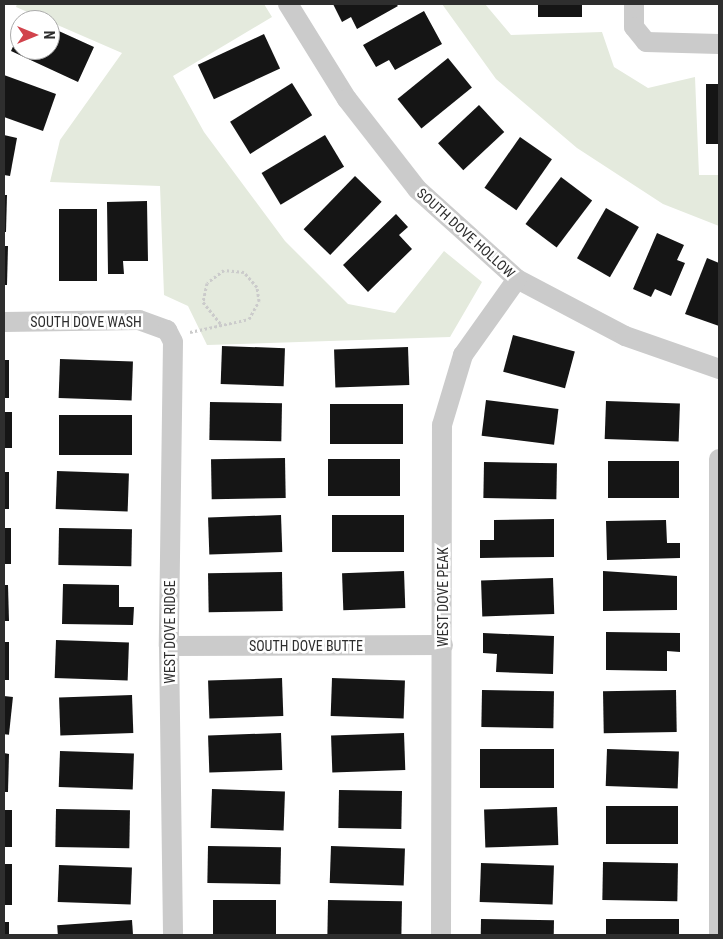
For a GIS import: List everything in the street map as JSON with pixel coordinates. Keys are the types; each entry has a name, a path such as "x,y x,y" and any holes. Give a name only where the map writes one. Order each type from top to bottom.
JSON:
{"street":[{"name":"SOUTH DOVE HOLLOW","path":"288,4 347,99 417,190 517,279 624,336 719,368"},
{"path":"634,4 638,36 662,44 719,44"},
{"name":"WEST DOVE PEAK","path":"441,935 442,425 463,355 517,279"},
{"name":"SOUTH DOVE WASH","path":"4,322 139,320 167,330"},
{"name":"WEST DOVE RIDGE","path":"167,330 174,360 170,646 173,935"},
{"path":"719,459 719,935"},
{"name":"SOUTH DOVE BUTTE","path":"170,646 443,645"}],"path":[{"path":"167,330 197,332 221,324 240,324 256,310 257,287 244,272 224,270 206,283 206,311 221,324"}],"shaded area":[{"path":"17,4 264,4 272,17 173,76 204,132 285,241 348,304 395,313 444,251 482,282 450,337 207,345 188,306 164,295 160,186 50,182 60,140 122,53 60,26 60,10 23,10 16,7"},
{"path":"442,4 485,4 511,35 602,32 614,67 648,88 695,77 699,175 719,175 719,226 663,204 577,148 496,79"}],"building":[{"path":"333,4 396,4 398,6 357,29 351,17 342,22"},
{"path":"538,4 582,4 582,17 538,17"},
{"path":"424,11 442,44 395,70 389,60 376,67 363,45"},
{"path":"60,32 94,47 78,82 30,60 60,60"},
{"path":"264,34 280,68 214,99 198,65"},
{"path":"448,58 472,88 421,128 397,99"},
{"path":"4,75 56,94 43,131 4,117"},
{"path":"292,83 312,115 250,154 230,122"},
{"path":"706,84 719,84 719,144 706,144"},
{"path":"479,105 504,132 463,170 438,143"},
{"path":"4,135 17,138 10,176 4,175"},
{"path":"325,135 344,167 281,205 262,173"},
{"path":"520,137 552,159 516,210 484,188"},
{"path":"355,176 382,202 330,255 304,229"},
{"path":"561,177 592,200 557,248 525,224"},
{"path":"4,195 7,195 6,232 4,232"},
{"path":"147,201 148,261 123,261 124,274 108,274 107,202"},
{"path":"606,208 639,227 610,277 577,258"},
{"path":"59,209 97,209 97,281 59,281"},
{"path":"396,214 408,227 399,235 412,249 368,292 343,265"},
{"path":"657,233 684,245 677,260 685,263 671,296 655,289 651,297 633,289"},
{"path":"4,246 8,246 7,285 4,285"},
{"path":"707,258 719,263 719,326 685,314"},
{"path":"513,335 575,352 565,388 503,372"},
{"path":"222,346 285,348 284,386 221,384"},
{"path":"408,347 409,385 335,388 334,350"},
{"path":"60,359 133,362 132,401 59,398"},
{"path":"4,360 9,360 9,398 4,398"},
{"path":"486,400 558,409 554,445 482,436"},
{"path":"606,401 680,404 679,442 605,439"},
{"path":"210,402 282,403 281,441 209,440"},
{"path":"330,404 403,404 403,444 330,444"},
{"path":"4,412 12,412 12,448 4,448"},
{"path":"59,415 132,415 132,455 59,455"},
{"path":"285,458 286,498 212,499 211,459"},
{"path":"328,459 400,459 400,496 328,496"},
{"path":"608,461 679,461 679,498 608,498"},
{"path":"484,462 557,463 556,499 483,498"},
{"path":"57,471 129,474 128,511 56,509"},
{"path":"4,472 9,472 9,509 4,509"},
{"path":"281,515 282,552 209,555 208,518"},
{"path":"332,515 404,515 404,552 332,552"},
{"path":"554,519 554,557 480,558 480,540 494,540 494,520"},
{"path":"666,520 667,543 680,543 680,558 607,560 606,521"},
{"path":"4,528 11,528 11,564 4,564"},
{"path":"59,528 132,529 131,566 58,565"},
{"path":"404,571 405,608 343,610 342,573"},
{"path":"603,571 677,576 677,610 603,611"},
{"path":"282,572 283,611 209,612 208,573"},
{"path":"553,578 554,614 482,616 481,581"},
{"path":"63,584 119,585 119,607 134,607 133,625 62,624"},
{"path":"4,585 8,585 9,621 4,621"},
{"path":"606,632 680,633 680,652 667,651 667,671 606,670"},
{"path":"483,633 554,636 553,674 496,672 497,654 483,653"},
{"path":"56,640 129,643 128,681 55,678"},
{"path":"4,642 9,642 9,680 4,680"},
{"path":"282,678 283,716 209,719 208,681"},
{"path":"332,678 405,681 404,719 331,716"},
{"path":"482,690 554,691 553,728 481,727"},
{"path":"676,690 677,732 604,733 603,691"},
{"path":"132,695 133,733 60,736 59,698"},
{"path":"4,696 13,697 9,735 4,734"},
{"path":"281,733 282,770 209,773 208,736"},
{"path":"404,733 405,770 332,773 331,736"},
{"path":"480,749 554,749 554,788 480,788"},
{"path":"607,749 679,752 678,788 606,786"},
{"path":"60,751 134,754 133,790 59,787"},
{"path":"4,753 9,754 8,792 4,792"},
{"path":"212,789 285,792 284,831 211,828"},
{"path":"339,790 402,791 401,829 338,828"},
{"path":"606,806 678,806 678,844 606,844"},
{"path":"557,807 558,845 485,848 484,810"},
{"path":"56,809 130,810 129,848 55,847"},
{"path":"4,810 12,810 12,847 4,847"},
{"path":"208,846 281,847 280,884 207,883"},
{"path":"331,846 405,849 404,886 330,883"},
{"path":"603,862 678,863 677,901 602,900"},
{"path":"481,863 554,866 553,905 480,902"},
{"path":"4,864 12,864 12,905 4,905"},
{"path":"59,865 132,868 131,905 58,902"},
{"path":"213,900 276,900 276,935 213,935"},
{"path":"328,900 402,901 401,935 327,935"},
{"path":"481,919 554,920 554,935 481,935"},
{"path":"606,919 679,919 679,935 606,935"},
{"path":"132,920 133,935 58,935 57,925"},
{"path":"4,922 9,922 9,935 4,935"}]}
